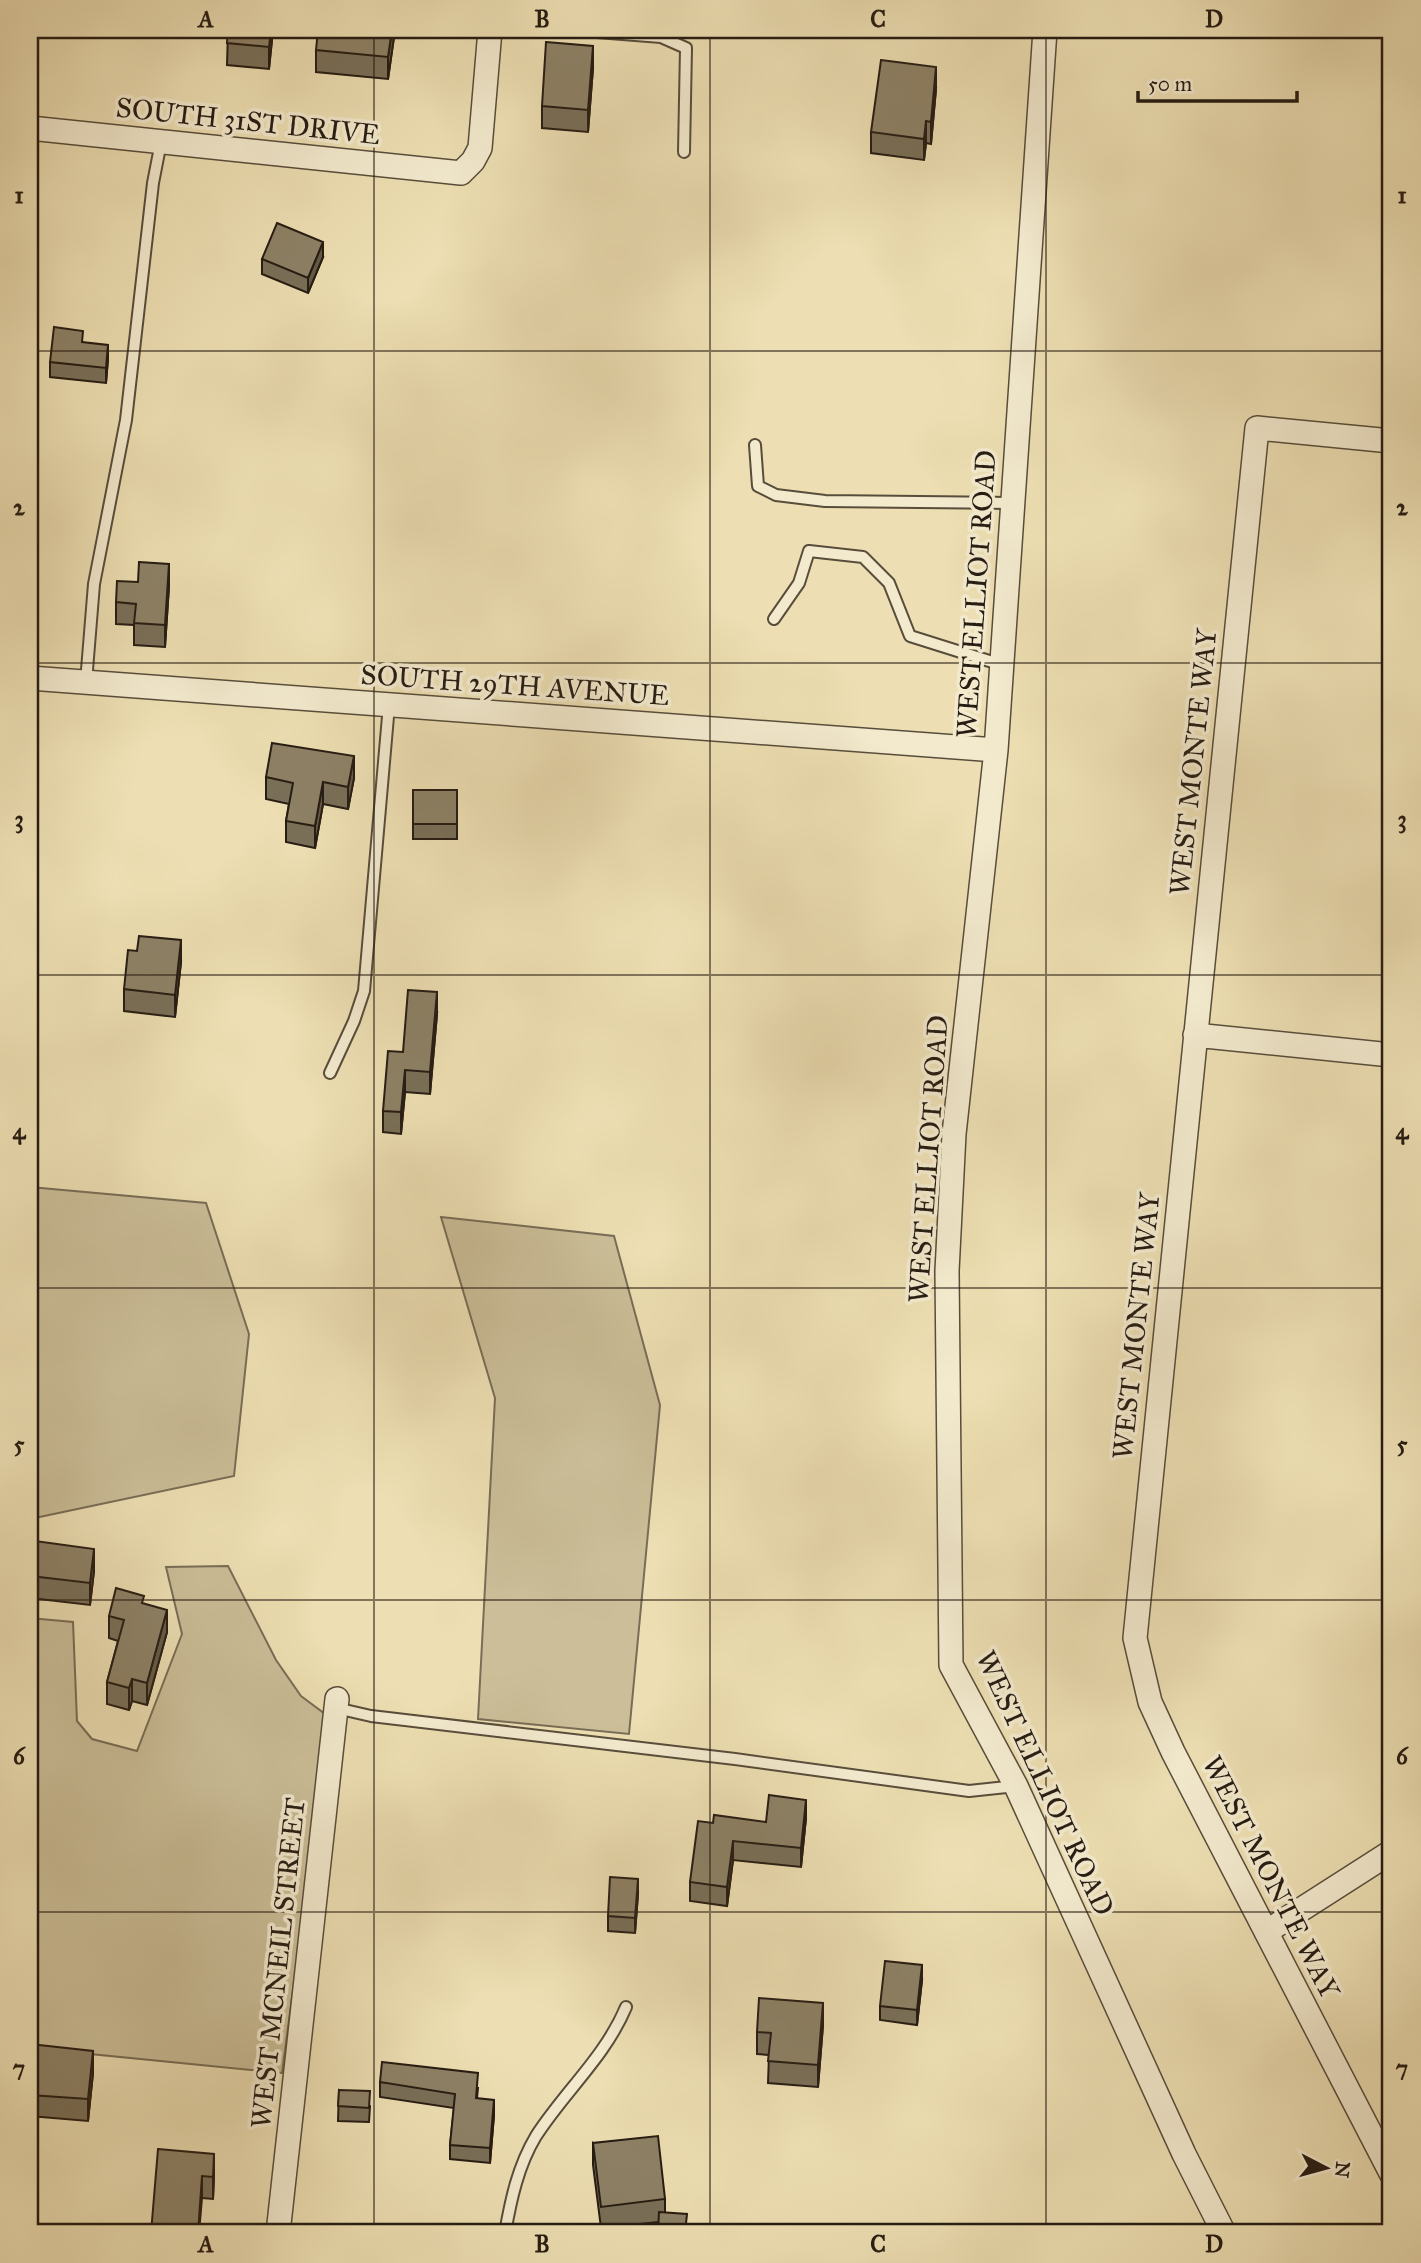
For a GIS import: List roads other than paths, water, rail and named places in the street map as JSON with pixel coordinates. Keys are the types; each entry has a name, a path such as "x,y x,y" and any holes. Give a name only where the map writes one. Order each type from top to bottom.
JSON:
{"street":[{"name":"SOUTH 31ST DRIVE","path":"30,128 461,173 473,161 480,148 490,30"},
{"name":"WEST ELLIOT ROAD","path":"1045,30 996,750 951,1175 947,1271 951,1665 1016,1786 1184,2154 1224,2233"},
{"name":"WEST MONTE WAY","path":"1391,441 1257,428 1135,1638 1150,1702 1391,2173"},
{"name":"SOUTH 29TH AVENUE","path":"30,678 996,750"},
{"path":"1195,1035 1391,1055"},
{"name":"WEST MCNEIL STREET","path":"278,2233 337,1703"},
{"path":"1266,1932 1391,1852"}],"lane":[{"path":"571,30 661,37 686,48 684,152"},
{"path":"86,682 94,584 126,420 153,183 161,142"},
{"path":"755,445 758,486 776,495 825,501 1013,503"},
{"path":"774,619 799,583 809,551 863,557 889,583 910,636 1002,665"},
{"path":"330,1073 364,991 389,705"},
{"path":"337,1703 371,1716 735,1759 968,1791 1016,1786"},
{"path":"505,2233 513,2188 536,2137 614,2035 626,2007"}]}
